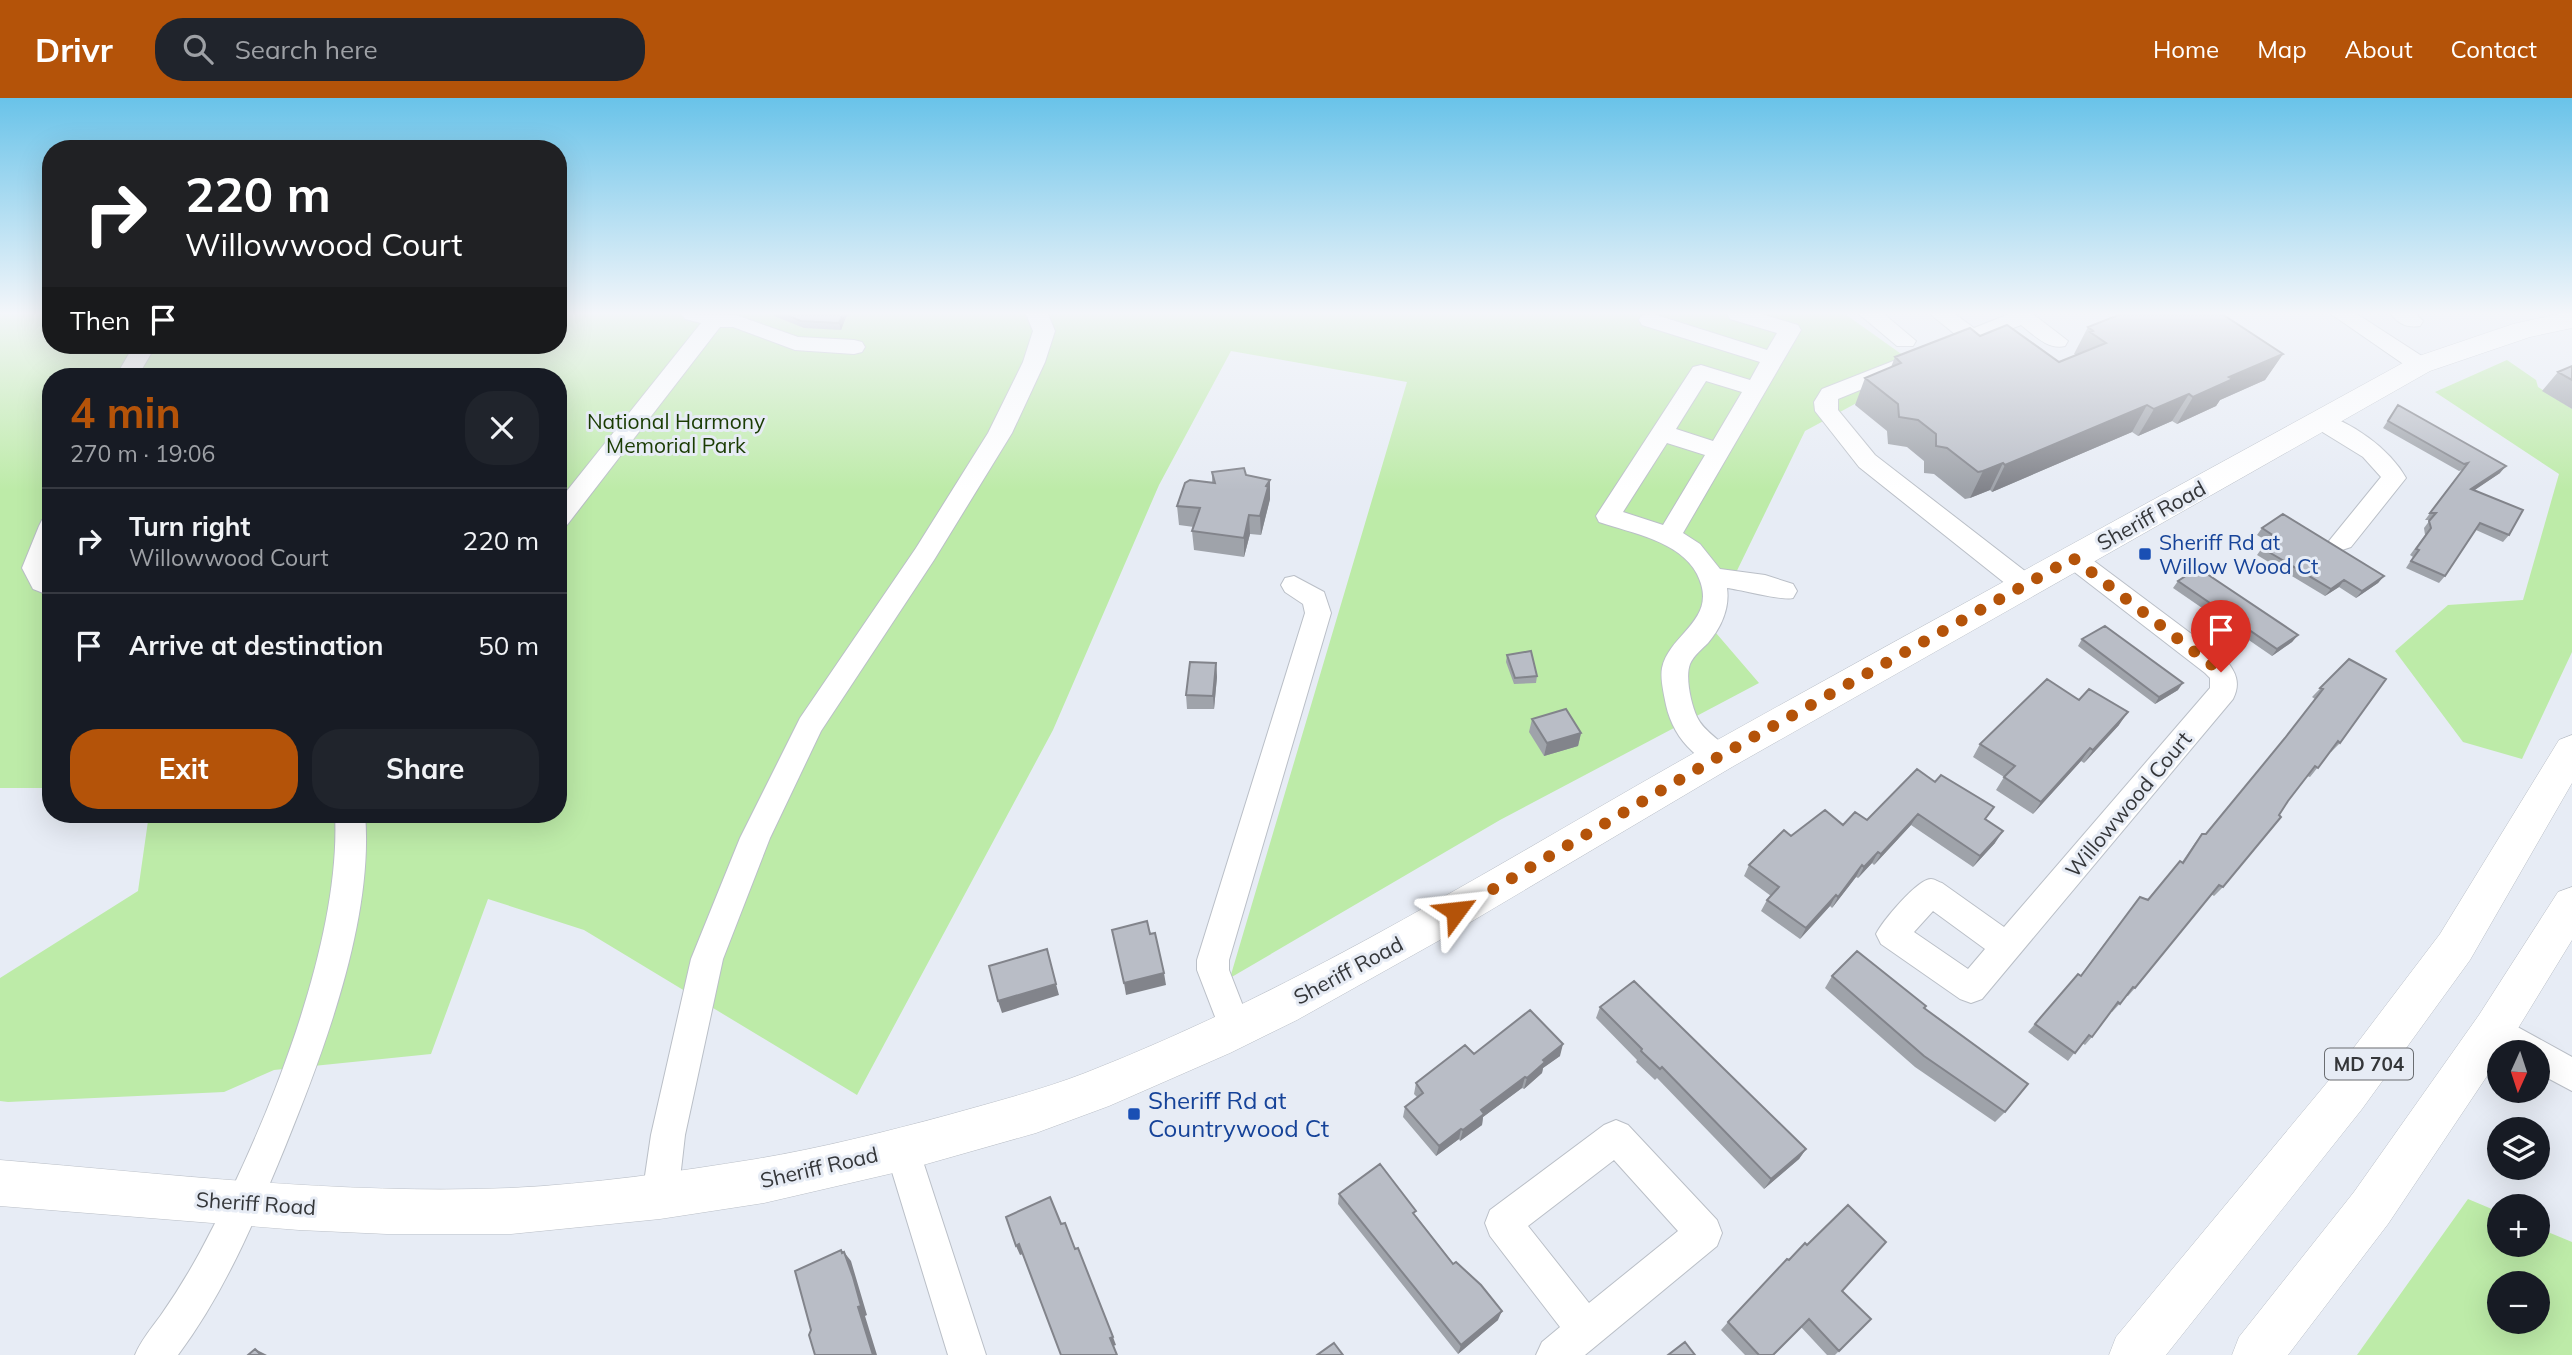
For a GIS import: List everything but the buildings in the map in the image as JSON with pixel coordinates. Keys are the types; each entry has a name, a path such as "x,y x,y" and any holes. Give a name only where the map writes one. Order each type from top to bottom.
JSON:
{"main road":[{"name":"Sheriff Road","path":"0,1183 299,1207 464,1213 511,1211 660,1196 764,1180 902,1149 1048,1108 1236,1028 1433,924 1718,757 2406,373"},
{"name":"MD 704","path":"2134,1355 2346,1094 2455,947 2572,750"},
{"path":"2258,1355 2371,1208 2494,1029 2572,904"}],"street":[{"path":"567,507 667,373"},
{"path":"660,1196 668,1135 707,959 755,838 810,726 918,564 1000,433 1029,373"},
{"path":"1701,373 1608,516 1681,544 1704,564 1714,577 1714,613 1701,632 1684,649 1675,669 1680,715 1695,738 1718,757"},
{"path":"1703,373 1756,389"},
{"path":"1668,537 1765,373"},
{"path":"1883,373 1830,394 1825,402 1827,411 1867,461 2025,585"},
{"path":"2319,420 2375,454 2387,465 2394,478 2342,541"},
{"path":"1662,433 1719,452"},
{"path":"42,550 35,568 42,583"},
{"name":"Willowwood Court","path":"2007,947 2225,686 2224,678 2215,666 2073,558"},
{"path":"1714,577 1740,580 1784,591"},
{"path":"1236,1028 1213,970 1213,960 1318,612 1315,599 1294,585"},
{"path":"154,1355 187,1311 245,1202 302,1062 324,996 351,873 350,823"},
{"path":"2494,1029 2512,1040"},
{"path":"2550,1062 2572,1075"},
{"path":"1555,1355 1704,1233 1616,1137 1503,1223 1585,1329"},
{"path":"902,1149 967,1355"}],"green space":[{"path":"0,373 42,373 42,788 0,788"},
{"name":"National Harmony Memorial Park","path":"567,373 1219,373 1159,485 1053,730 857,1095 584,930 488,899 431,1054 274,1070 224,1092 0,1101 0,978 138,891 148,823 567,823"},
{"path":"1354,373 1912,373 1805,431 1710,626 1759,683 1500,820 1230,978 1407,382"},
{"path":"2479,373 2525,373 2536,380 2538,387 2572,409 2572,652 2522,759 2463,742 2395,651 2448,605 2523,600 2559,474 2435,392"},
{"path":"2468,1199 2487,1207 2487,1257 2550,1257 2550,1233 2572,1242 2572,1355 2357,1355"}],"place":[{"name":"Sheriff Rd at Willow Wood Ct","path":"2145,554"},
{"name":"Sheriff Rd at Countrywood Ct","path":"1134,1114"}],"route":[{"path":"1456,911 1718,757 2073,558 2221,672"}]}
